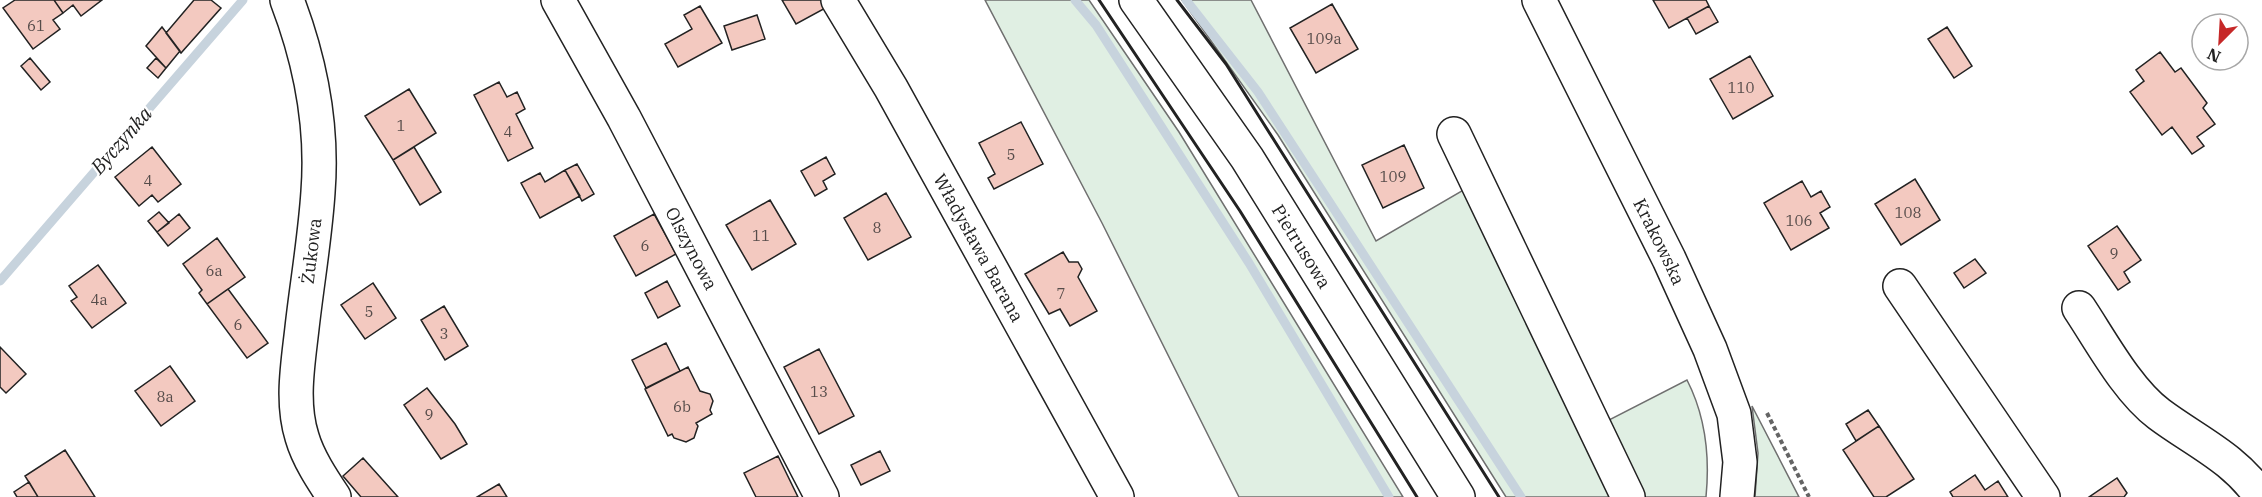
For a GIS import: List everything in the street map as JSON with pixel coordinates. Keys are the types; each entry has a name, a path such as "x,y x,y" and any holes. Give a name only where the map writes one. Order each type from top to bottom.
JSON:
{"street":[{"name":"Żukowa","path":"287,0 298,29 310,80 318,134 318,191 297,368 296,405 302,438 320,476 334,497"},
{"name":"Olszynowa","path":"558,0 624,118 822,497"},
{"name":"Władysława Barana","path":"838,0 891,88 1117,497"},
{"name":"Pietrusowa","path":"1136,0 1247,158 1458,497"},
{"name":"Krakowska","path":"1539,0 1669,259 1710,349 1734,414 1740,462 1737,497"},
{"path":"1454,134 1628,497"},
{"path":"1900,286 2043,497"},
{"path":"2079,308 2137,393 2158,413 2229,460 2249,480 2261,497"}],"green space":[{"path":"985,0 1089,0 1179,132 1403,497 1239,497 1102,223"},
{"path":"1182,0 1251,0 1376,241 1484,178 1620,497 1506,497 1278,135"},
{"path":"1687,380 1699,408 1705,437 1706,497 1640,497 1605,422"},
{"path":"1752,406 1799,497 1755,497 1758,453"}],"building":[{"path":"15,0 54,0 63,13 53,20 60,29 33,49 3,8"},
{"path":"54,0 102,0 81,16 73,5 63,13"},
{"path":"194,0 211,0 221,8 181,53 166,33"},
{"path":"782,0 828,0 831,5 796,24"},
{"path":"1653,0 1706,0 1709,6 1669,28"},
{"path":"1332,4 1358,49 1316,73 1290,28"},
{"path":"700,6 722,43 678,67 665,44 692,29 684,15"},
{"path":"1709,6 1718,22 1696,34 1687,18"},
{"path":"757,15 765,39 732,50 724,26"},
{"path":"162,27 180,51 166,68 146,46"},
{"path":"1947,27 1972,66 1954,78 1928,39"},
{"path":"2160,52 2175,72 2181,68 2207,103 2203,108 2215,124 2197,137 2204,146 2192,154 2172,127 2162,135 2130,92 2144,81 2136,70"},
{"path":"1750,56 1773,96 1733,119 1710,79"},
{"path":"30,58 50,82 41,90 21,66"},
{"path":"156,58 166,68 158,78 147,68"},
{"path":"499,82 507,97 517,92 525,109 516,114 533,148 508,161 474,95"},
{"path":"409,89 436,133 393,160 365,116"},
{"path":"1021,122 1043,164 994,189 988,178 995,174 979,143"},
{"path":"1404,145 1424,188 1383,208 1362,165"},
{"path":"152,147 181,184 158,202 152,195 139,206 115,177"},
{"path":"414,147 441,192 420,205 393,160"},
{"path":"826,157 835,174 823,181 827,189 815,196 801,171"},
{"path":"577,164 594,194 582,201 565,170"},
{"path":"565,170 580,196 540,218 521,183 540,173 545,182"},
{"path":"1915,179 1940,220 1901,245 1875,204"},
{"path":"1802,181 1811,197 1821,191 1830,207 1820,213 1829,228 1791,250 1764,203"},
{"path":"886,193 911,237 868,260 844,218"},
{"path":"770,200 796,244 752,270 726,225"},
{"path":"159,212 169,223 157,232 148,221"},
{"path":"179,214 190,228 168,246 157,232"},
{"path":"654,214 676,254 636,276 614,236"},
{"path":"2117,226 2141,260 2124,272 2130,282 2118,290 2088,246"},
{"path":"217,238 245,277 207,304 199,293 202,290 183,264"},
{"path":"1063,252 1069,262 1078,262 1082,269 1078,277 1097,311 1070,326 1060,309 1049,314 1025,274"},
{"path":"1975,259 1986,273 1964,288 1954,273"},
{"path":"98,265 126,303 92,328 71,301 77,297 69,286"},
{"path":"667,281 680,306 658,318 645,293"},
{"path":"373,283 396,318 365,339 341,305"},
{"path":"228,289 268,343 247,358 207,304"},
{"path":"444,306 468,346 445,360 421,320"},
{"path":"666,343 680,371 646,388 632,360"},
{"path":"0,347 26,374 6,393 0,387"},
{"path":"819,349 854,416 819,434 784,367"},
{"path":"170,366 195,401 161,426 135,391"},
{"path":"688,367 700,391 710,394 713,401 710,410 712,414 696,423 698,426 694,438 686,442 674,438 672,434 668,436 645,389"},
{"path":"427,388 455,424 467,444 441,459 404,405"},
{"path":"1868,410 1879,426 1856,441 1846,424"},
{"path":"1879,426 1914,479 1886,497 1874,497 1843,450"},
{"path":"65,450 95,497 38,497 25,476"},
{"path":"880,451 890,471 861,485 851,465"},
{"path":"778,456 798,497 756,497 744,473"},
{"path":"363,458 398,497 361,497 343,476"},
{"path":"1975,475 1985,490 1998,481 2008,497 1953,497 1950,492"},
{"path":"2117,478 2127,493 2124,497 2089,497"},
{"path":"29,482 38,497 17,497 14,492"},
{"path":"499,484 507,497 477,497"}],"waterway":[{"name":"Byczynka","path":"0,281 243,0"},
{"path":"1075,0 1096,25 1249,263 1389,497"},
{"path":"1186,0 1258,92 1521,497"}],"wall":[{"path":"1099,0 1240,211 1417,497"},
{"path":"1177,0 1226,64 1499,497"}]}
